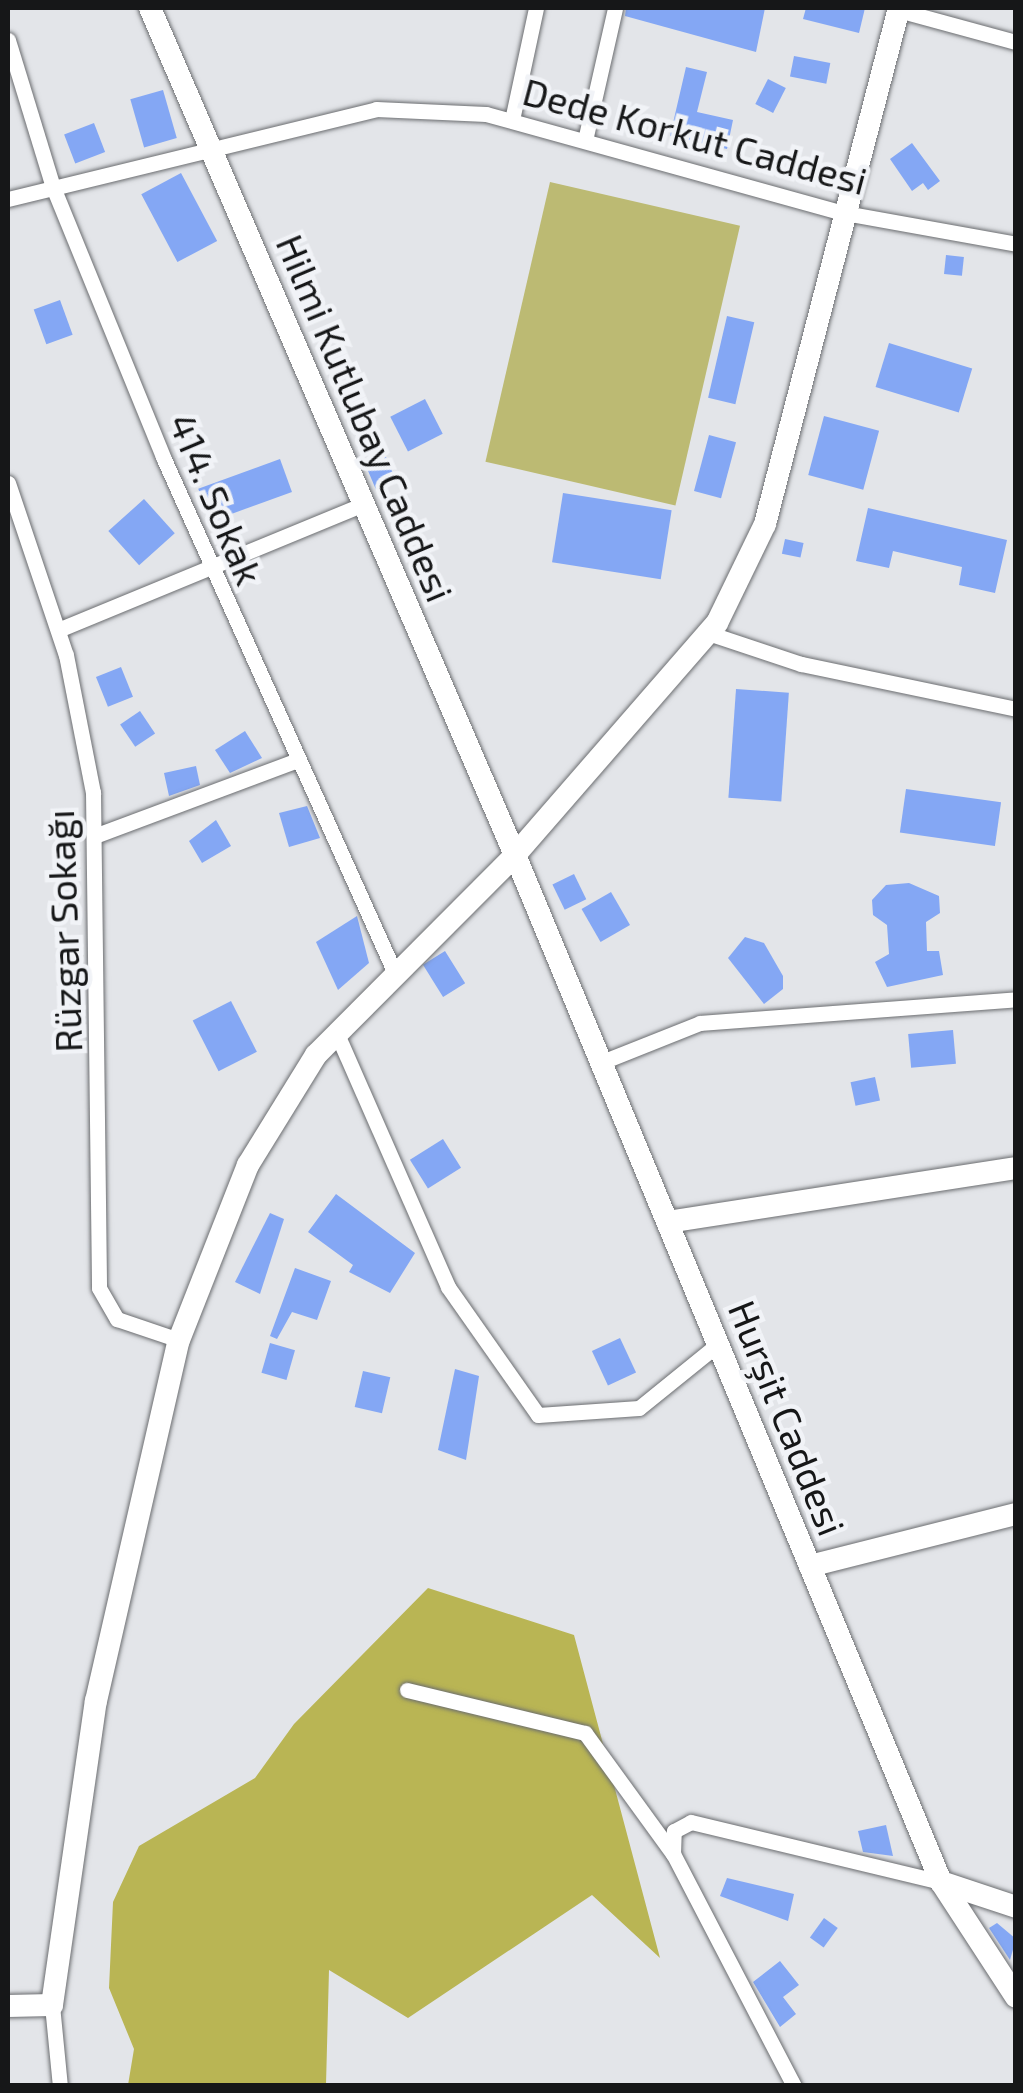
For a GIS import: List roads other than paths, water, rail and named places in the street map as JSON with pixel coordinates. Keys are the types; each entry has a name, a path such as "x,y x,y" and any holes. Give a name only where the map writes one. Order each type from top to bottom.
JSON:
{"street":[{"name":"Hilmi Kutlubay Caddesi","path":"150,8 515,855"},
{"path":"512,120 536,8"},
{"path":"586,136 614,8"},
{"path":"60,2086 52,2005 96,1701 179,1340 248,1164 337,1034 394,971 515,855 708,633 764,524 839,212 898,9 1016,42"},
{"name":"414. Sokak","path":"8,40 53,187 211,572 294,762 394,971"},
{"name":"Dede Korkut Caddesi","path":"8,198 212,152 376,109 512,120 586,136 839,212 1016,244"},
{"name":"Rüzgar Sokağı","path":"8,483 13,516 58,630 97,835 99,1288 118,1320 179,1340"},
{"path":"58,630 211,572 364,504"},
{"path":"708,633 802,664 1016,709"},
{"path":"97,835 294,762"},
{"name":"Hurşit Caddesi","path":"515,855 941,1882 1016,1997"},
{"path":"602,1062 700,1023 1016,1000"},
{"path":"337,1034 448,1287 538,1415 639,1408 718,1344"},
{"path":"668,1222 1016,1168"},
{"path":"810,1566 1016,1514"},
{"path":"407,1690 586,1732 673,1854 794,2086"},
{"path":"650,1824 674,1830 691,1822 941,1882 1016,1907"},
{"path":"673,1854 674,1830"},
{"path":"8,2006 52,2005"}]}
